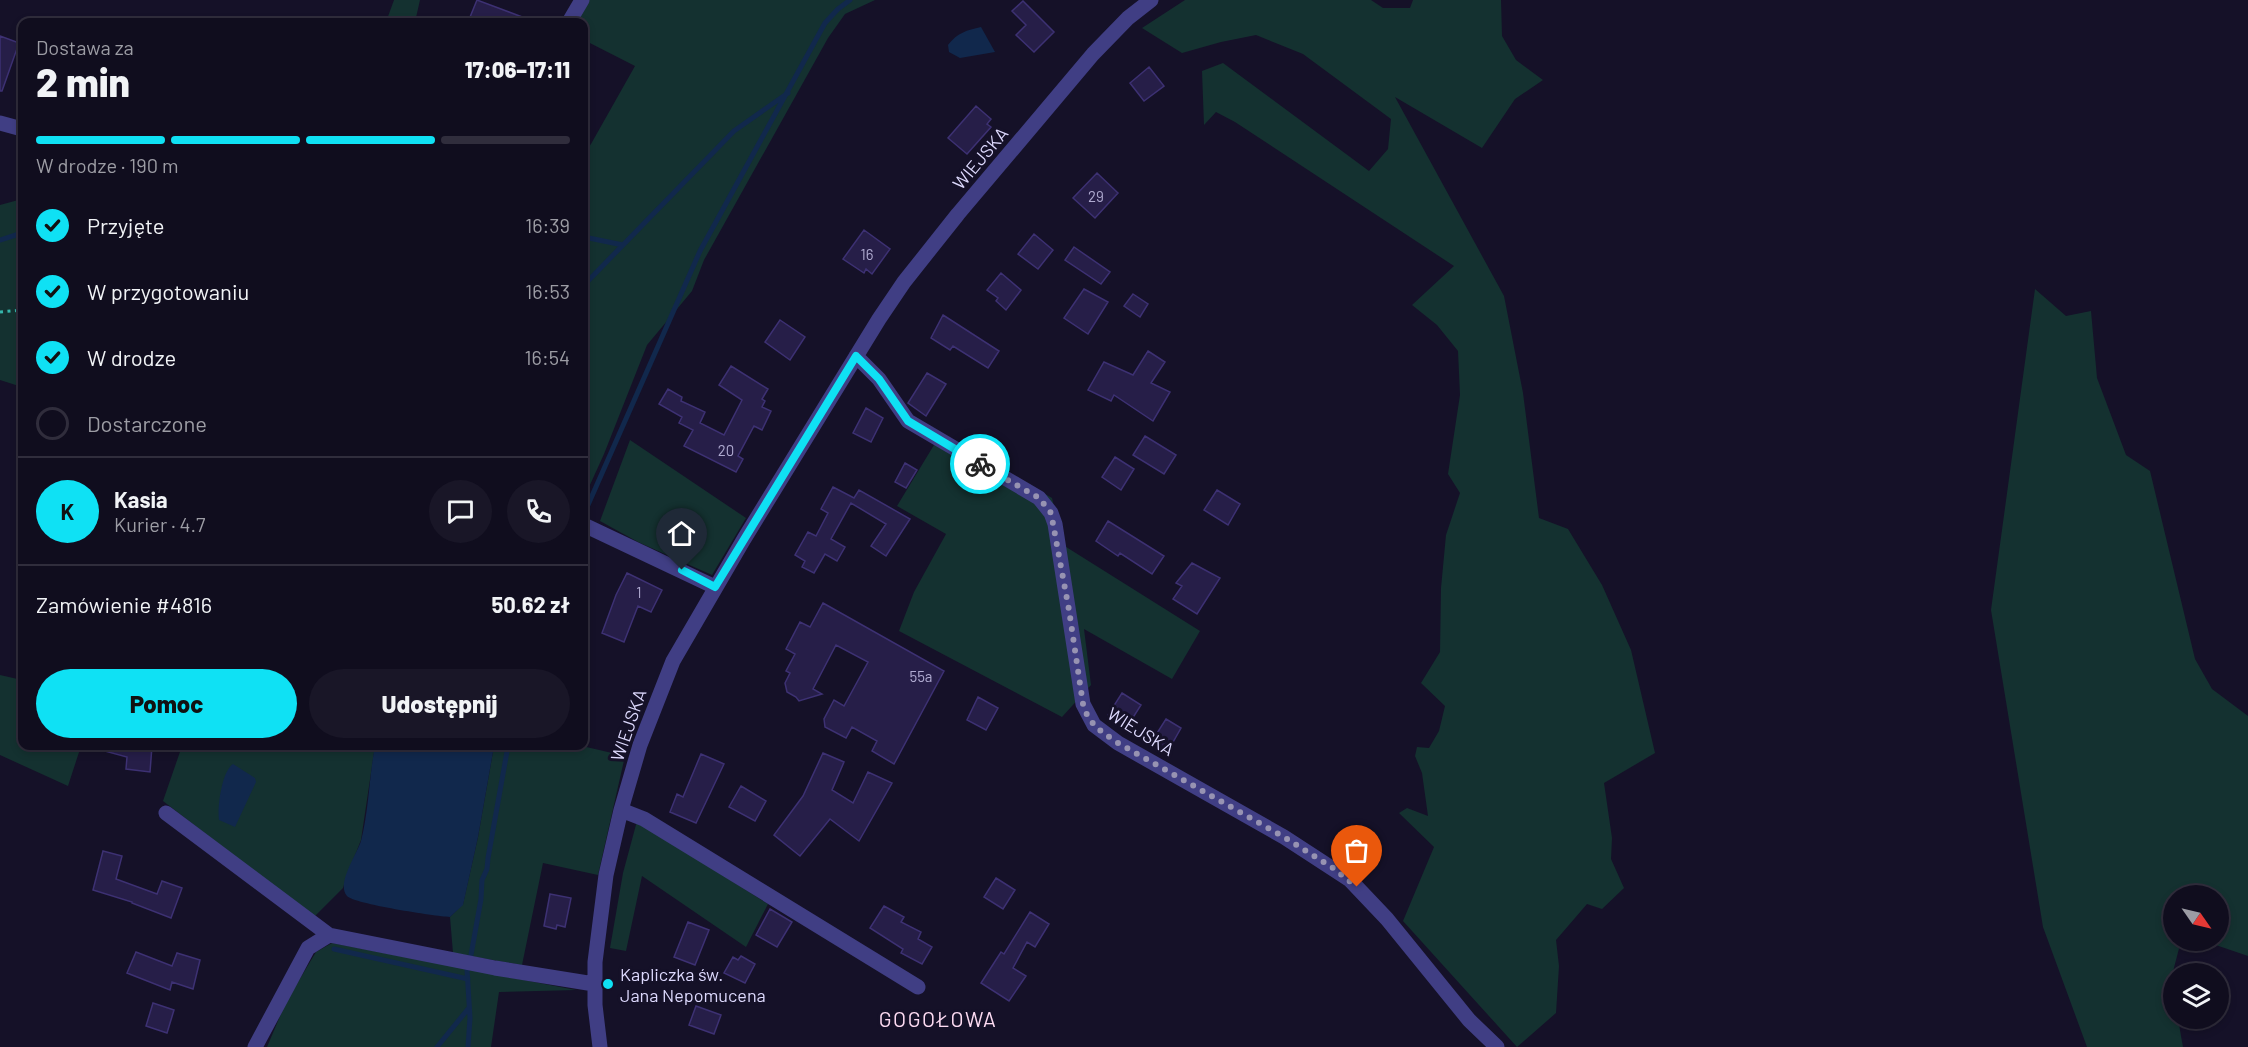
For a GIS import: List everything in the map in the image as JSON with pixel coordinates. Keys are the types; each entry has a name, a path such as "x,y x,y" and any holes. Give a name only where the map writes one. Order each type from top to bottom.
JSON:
{"street":[{"path":"571,18 582,0"},
{"name":"WIEJSKA","path":"600,1047 594,984 601,906 621,810 640,745 673,661 715,587 856,356 904,282 958,214 1110,36 1151,0"},
{"path":"0,123 18,128"},
{"name":"WIEJSKA","path":"856,356 879,379 908,421 1039,498 1051,513 1068,601 1083,704 1094,725 1118,743 1284,837 1350,880 1387,919 1469,1020 1497,1047"},
{"path":"588,527 715,587"},
{"path":"621,810 644,819 918,987"},
{"path":"166,813 329,935 495,968 594,984"},
{"path":"255,1047 309,948 329,935"}],"path":[{"path":"0,312 18,310"}],"green space":[{"path":"394,0 420,0 416,18 387,18"},
{"path":"587,0 875,0 845,14 828,38 704,260 692,291 647,345 588,489 588,148 635,66 588,42 588,18 577,18"},
{"path":"1185,0 1371,0 1383,8 1410,8 1413,0 1501,0 1502,36 1516,60 1543,80 1515,99 1482,148 1395,97 1504,296 1523,393 1539,518 1568,529 1602,585 1631,650 1655,753 1604,783 1612,838 1611,859 1624,888 1602,909 1587,904 1556,940 1559,966 1556,1013 1517,1047 1403,921 1434,847 1399,813 1407,808 1428,816 1422,773 1415,756 1417,747 1429,748 1439,731 1445,706 1421,683 1440,652 1441,588 1446,535 1460,493 1448,474 1460,395 1458,351 1437,325 1412,305 1454,266 1235,122 1216,112 1204,125 1202,71 1223,63 1369,171 1388,149 1391,119 1303,54 1256,35 1182,53 1142,28"},
{"path":"18,200 18,386 0,380 0,205"},
{"path":"2035,289 2066,316 2091,311 2097,378 2126,455 2150,471 2195,659 2212,689 2248,716 2248,956 2229,950 2229,885 2163,885 2163,951 2178,951 2175,963 2163,963 2163,1029 2180,1029 2183,1047 2087,1047 2043,927 1991,610"},
{"path":"932,428 1052,498 1063,545 1200,631 1172,679 1084,629 1091,685 1062,717 899,631 914,592 946,534 897,506 934,445"},
{"path":"630,440 746,518 712,575 638,542 600,521"},
{"path":"0,675 18,679 18,750 80,750 68,786 0,755"},
{"path":"588,747 625,756 598,875 543,863 522,965 453,953 450,917 463,904 493,750 588,750"},
{"path":"181,750 374,750 361,840 343,888 314,917 163,801"},
{"path":"637,821 768,904 746,947 642,876 626,951 610,948 623,873"},
{"path":"332,943 576,990 499,992 491,1047 267,1047 286,1002 316,952"}],"water":[{"path":"981,27 995,52 960,58 949,52 948,45 955,38"},
{"path":"374,750 493,750 463,905 450,917 364,903 347,896 344,891 348,869 364,829"},
{"path":"233,764 255,778 256,782 235,827 219,820 223,781"}],"building":[{"path":"477,0 525,18 470,18"},
{"path":"1023,1 1054,32 1034,52 1016,35 1026,25 1012,11"},
{"path":"0,36 18,43 18,46 2,91 0,91"},
{"path":"1149,67 1164,86 1144,101 1130,83"},
{"path":"976,106 991,119 987,124 991,127 967,154 948,138"},
{"path":"1097,173 1118,193 1095,218 1073,198"},
{"path":"864,230 890,249 872,274 866,269 864,273 843,259"},
{"path":"1034,234 1053,250 1038,269 1018,254"},
{"path":"1074,247 1110,272 1101,284 1065,260"},
{"path":"1001,273 1021,290 1006,310 996,301 998,298 987,290"},
{"path":"1084,289 1108,302 1088,334 1064,318"},
{"path":"1133,294 1148,304 1140,317 1124,306"},
{"path":"943,315 999,351 988,368 953,346 950,350 931,338"},
{"path":"780,320 805,337 790,360 765,342"},
{"path":"1148,351 1165,362 1151,383 1170,392 1153,421 1114,395 1111,401 1088,390 1104,362 1133,375"},
{"path":"731,366 768,389 762,399 765,401 762,407 771,411 762,430 754,426 738,456 743,459 736,472 684,446 693,430 679,423 682,417 659,404 668,389 682,397 681,401 705,412 700,423 724,435 742,400 719,385"},
{"path":"927,373 946,384 926,416 908,403"},
{"path":"866,408 883,418 871,442 853,433"},
{"path":"1145,436 1176,455 1164,474 1133,455"},
{"path":"1115,457 1134,469 1121,490 1102,477"},
{"path":"905,463 917,470 906,488 895,482"},
{"path":"833,487 854,498 859,490 910,519 886,556 871,546 886,524 851,503 831,539 845,547 837,561 825,554 814,573 802,567 805,561 795,555 808,532 816,536 828,513 821,509"},
{"path":"1217,490 1240,504 1228,525 1204,510"},
{"path":"1108,521 1164,556 1152,574 1120,553 1118,556 1096,541"},
{"path":"1192,563 1220,578 1197,614 1173,599 1182,586 1176,583"},
{"path":"627,573 662,590 651,612 638,606 624,642 602,633"},
{"path":"823,603 944,671 894,764 872,751 877,741 852,727 846,738 825,727 824,719 834,700 844,706 868,662 836,645 813,689 822,694 799,701 787,692 785,683 790,673 786,671 795,654 786,649 800,622 810,627"},
{"path":"1122,693 1141,705 1127,727 1108,715"},
{"path":"978,697 998,708 986,730 967,720"},
{"path":"1166,719 1181,728 1168,751 1152,741"},
{"path":"101,750 152,750 150,772 126,769 127,757"},
{"path":"823,753 844,762 832,790 853,803 868,772 892,783 859,841 830,819 800,856 774,835 803,796"},
{"path":"701,754 724,764 696,823 670,812 677,794 683,797"},
{"path":"741,786 766,801 755,821 729,807"},
{"path":"103,851 122,856 116,879 157,894 162,881 182,888 171,918 132,902 93,890"},
{"path":"996,878 1015,890 1003,909 984,897"},
{"path":"550,894 571,898 565,927 557,925 556,929 544,926"},
{"path":"884,906 904,917 901,922 921,932 918,939 932,947 922,964 901,953 903,949 870,928"},
{"path":"770,909 792,922 777,947 756,935"},
{"path":"1030,912 1049,924 1035,947 1027,942 1013,968 1026,976 1009,1001 981,983 1001,952 1004,954"},
{"path":"688,922 709,930 695,965 674,957"},
{"path":"136,952 172,966 177,953 200,960 193,989 172,982 170,990 127,973"},
{"path":"741,956 755,964 745,983 724,973 733,957 738,960"},
{"path":"153,1003 174,1010 167,1033 146,1026"},
{"path":"696,1006 721,1015 714,1034 689,1025"}],"waterway":[{"path":"588,505 700,251 825,23 850,0"},
{"path":"588,238 623,245 734,131 788,93"},
{"path":"0,240 18,234"},
{"path":"588,281 623,245"},
{"path":"471,955 482,880 487,869 507,750"},
{"path":"334,949 468,979"},
{"path":"467,970 470,1018 468,1047"},
{"path":"437,1047 468,1009"}],"way so far":[{"path":"980,464 1039,498 1051,513 1083,704 1094,725 1118,743 1297,845 1333,868 1357,887"}],"place":[{"name":"Kapliczka św. Jana Nepomucena","path":"608,984"}],"district":[{"name":"GOGOŁOWA","path":"938,1018"}],"route":[{"path":"682,570 715,587 856,356 879,379 908,421 980,464"}]}
